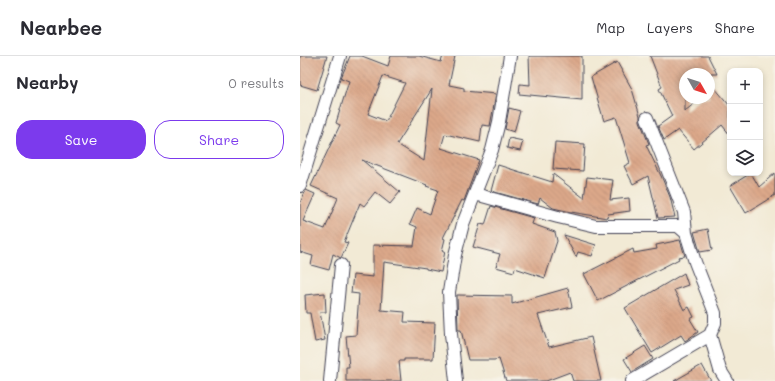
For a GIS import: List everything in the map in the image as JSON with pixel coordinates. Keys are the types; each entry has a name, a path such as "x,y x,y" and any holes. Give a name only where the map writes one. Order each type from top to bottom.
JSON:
{"street":[{"path":"300,186 340,56"},
{"path":"456,381 451,334 449,292 455,255 463,224 492,150 499,122 510,56"},
{"path":"632,381 710,335 715,323 715,313 695,262 686,233 684,212 647,118"},
{"path":"475,194 596,226 678,226 686,233"},
{"path":"330,381 342,265"},
{"path":"710,335 720,370 727,381"}],"building":[{"path":"300,56 327,56 317,90 300,85"},
{"path":"350,56 362,56 388,66 391,56 419,56 441,62 443,56 455,56 449,85 464,88 464,91 496,94 490,126 482,125 480,142 445,134 441,148 479,160 464,201 462,200 443,238 445,239 442,251 445,251 441,272 426,268 384,262 381,310 405,312 404,322 435,323 433,359 404,359 404,361 399,361 401,381 346,381 346,367 349,367 346,336 356,335 359,294 351,293 353,275 373,277 373,245 414,246 417,227 410,224 417,208 430,214 438,190 362,160 400,192 390,204 375,192 364,206 360,203 344,242 348,243 341,258 333,254 329,270 311,265 313,256 300,252 300,203 306,190 315,194 303,221 325,229 338,198 311,186 340,125 336,123 349,81 341,78","holes":["383,76 405,83 386,121 368,114","432,89 424,161 397,144"]},
{"path":"529,56 582,56 582,100 519,94 520,84 530,85"},
{"path":"650,56 708,56 714,68 679,68 679,104 685,104 685,111 694,104 715,104 715,88 727,102 727,131 722,125 694,149 678,130 664,140 658,126 672,116 659,89 662,87"},
{"path":"617,62 632,89 640,116 640,121 649,144 646,145 670,197 675,217 658,218 648,176 633,184 624,166 630,163 616,117 604,121 591,77"},
{"path":"509,108 520,111 514,132 505,129"},
{"path":"509,138 523,141 520,151 507,148"},
{"path":"555,142 585,144 583,171 553,169"},
{"path":"498,165 552,182 553,174 584,198 587,177 613,180 610,200 629,198 630,211 608,214 607,218 553,208 540,198 538,204 491,191"},
{"path":"775,173 775,195 746,213 730,186 746,176 753,176 759,187"},
{"path":"491,206 534,218 532,224 555,232 557,241 545,278 515,268 514,272 496,267 500,254 473,247 480,224 485,225"},
{"path":"708,229 712,250 700,252 694,232"},
{"path":"564,235 596,245 592,256 578,252 576,257"},
{"path":"680,240 685,256 678,257 679,259 598,301 584,274 633,249 634,253 657,249 656,245"},
{"path":"684,273 688,285 674,290 684,310 689,307 694,317 690,319 698,332 685,341 681,335 652,353 625,308"},
{"path":"568,288 572,307 538,315 549,347 591,337 601,381 573,381 570,372 546,381 506,381 499,359 468,360 461,330 458,330 457,295 512,296 512,304"},
{"path":"325,293 326,312 320,312 325,340 315,342 310,313 306,313 305,295"},
{"path":"645,346 653,359 632,372 624,359"},
{"path":"702,365 711,381 674,381"}]}
